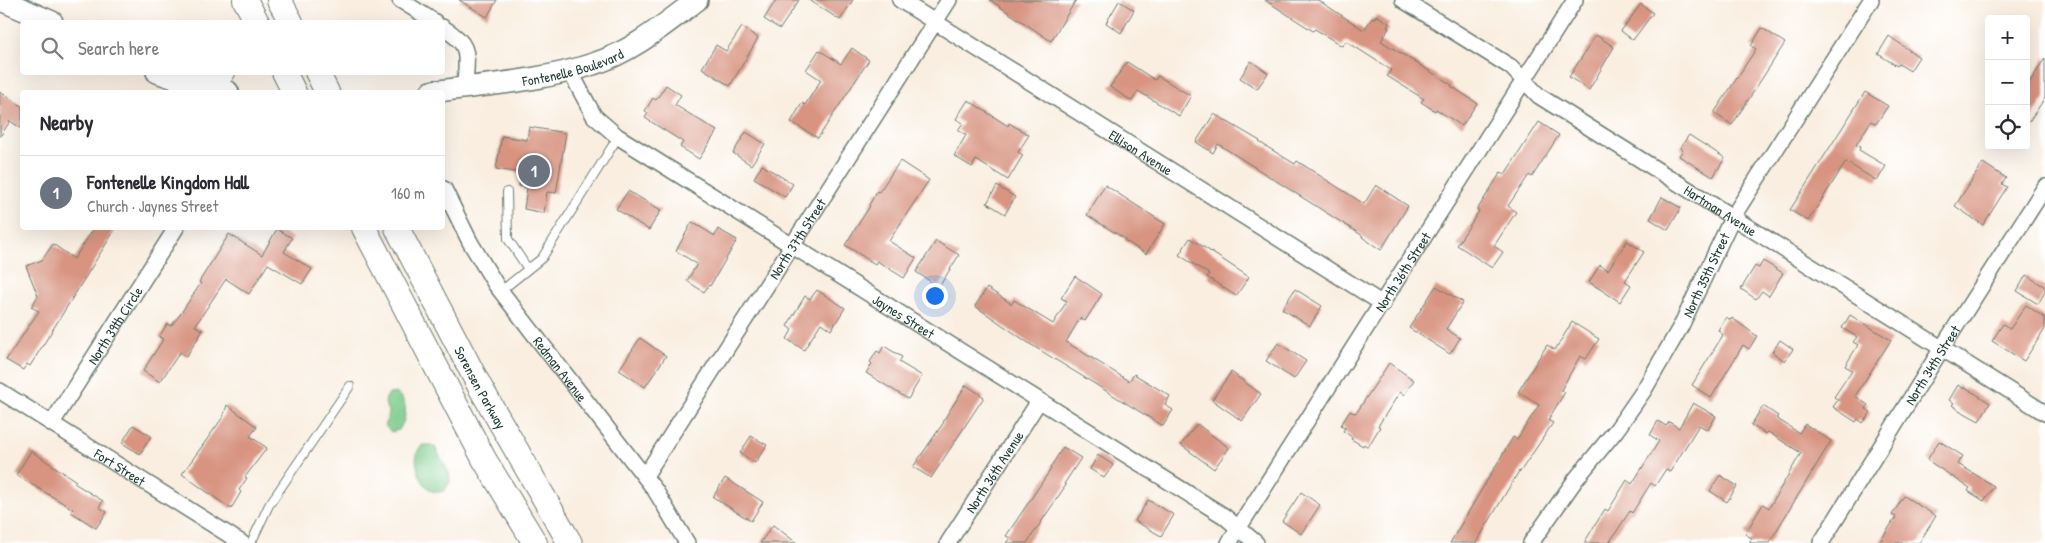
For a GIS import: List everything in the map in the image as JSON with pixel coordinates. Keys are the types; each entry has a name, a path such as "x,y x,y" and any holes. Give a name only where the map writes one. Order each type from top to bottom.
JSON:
{"main road":[{"path":"1,0 47,20"},
{"path":"279,0 290,20"},
{"name":"Fontenelle Boulevard","path":"445,91 570,70 594,64 642,40 697,0"},
{"path":"165,75 213,90"},
{"path":"188,83 210,79 217,75"},
{"path":"286,75 293,90"},
{"path":"318,75 326,90"},
{"path":"365,230 484,459 535,543"},
{"name":"Sorensen Parkway","path":"398,230 480,387 570,543"}],"street":[{"path":"400,0 433,20"},
{"name":"Ellison Avenue","path":"900,0 1382,304"},
{"name":"North 37th Street","path":"645,476 949,0"},
{"name":"Hartman Avenue","path":"1403,0 1510,67 1539,96 2045,413"},
{"name":"North 36th Street","path":"1229,543 1576,0"},
{"name":"North 35th Street","path":"1531,543 1644,390 1681,326 1732,218 1871,0"},
{"path":"445,29 458,37 464,44 466,56 465,88"},
{"name":"Jaynes Street","path":"570,70 594,116 618,137 1224,516 1256,543"},
{"name":"North 34th Street","path":"1821,543 2045,187"},
{"name":"Redman Avenue","path":"445,191 470,242 500,292 645,476 687,543"},
{"name":"North 39th Circle","path":"52,423 175,230"},
{"name":"Fort Street","path":"0,391 242,543"},
{"name":"North 36th Avenue","path":"948,543 1039,401"}],"lane":[{"path":"500,292 542,258 618,137"},
{"path":"507,192 508,239 528,269"},
{"path":"251,543 269,505 350,386"}],"green space":[{"path":"396,393 403,400 405,415 399,430 391,432 385,426 389,413 385,401 389,394"},
{"path":"423,445 435,447 449,473 450,482 444,491 432,491 423,482 416,461 419,449"}],"building":[{"path":"459,0 497,0 487,17"},
{"path":"776,0 799,0 780,29 764,19"},
{"path":"809,0 853,0 840,20"},
{"path":"990,0 1076,0 1051,41"},
{"path":"1265,0 1318,0 1364,30 1376,15 1389,23 1387,27 1389,28 1381,41 1452,85 1477,103 1462,126 1436,109 1435,111 1421,102 1424,99 1387,76 1391,70 1346,41 1342,46 1315,29 1313,31"},
{"path":"1119,1 1134,10 1121,33 1106,23"},
{"path":"1641,4 1653,13 1633,40 1621,31"},
{"path":"742,27 758,38 730,86 702,68 716,45 726,51"},
{"path":"1762,28 1785,43 1732,125 1714,113 1756,49 1751,46"},
{"path":"1596,35 1614,47 1589,90 1569,77"},
{"path":"1889,36 1919,57 1910,71 1899,64 1897,66 1878,54"},
{"path":"852,48 869,60 818,138 791,122 802,103 805,105 821,80 806,70 819,50 841,64"},
{"path":"2045,58 2045,98 2030,120 2030,105 2030,82"},
{"path":"1251,61 1268,73 1257,89 1240,78"},
{"path":"1127,62 1155,80 1158,76 1191,96 1179,116 1138,91 1132,101 1110,87"},
{"path":"666,85 681,95 675,105 717,131 699,159 680,147 683,142 645,118 648,113 645,111 653,98 656,100"},
{"path":"0,92 20,105 20,128 10,121 0,137"},
{"path":"1865,92 1888,106 1876,124 1871,121 1856,145 1860,147 1859,150 1886,166 1877,181 1846,162 1808,221 1790,210"},
{"path":"968,100 1008,126 1009,123 1029,135 1018,152 1023,155 1008,180 976,160 972,167 954,156 966,135 958,130 963,123 956,119"},
{"path":"1214,114 1295,164 1297,161 1364,204 1376,185 1408,206 1381,250 1363,236 1218,144 1213,153 1196,142"},
{"path":"1539,122 1559,135 1532,177 1529,175 1508,206 1516,212 1494,246 1503,252 1492,268 1457,245 1501,172 1505,174"},
{"path":"529,127 566,133 556,193 547,192 544,213 524,209 527,188 519,186 521,173 496,169 502,136 527,140"},
{"path":"746,132 765,144 751,165 733,153"},
{"path":"1689,135 1725,158 1713,177 1679,156 1683,150 1680,148"},
{"path":"900,161 929,180 889,241 916,258 904,278 877,261 875,264 845,245 870,206 877,191 879,192"},
{"path":"1983,163 2006,178 2002,184 2007,187 1983,225 1955,206"},
{"path":"762,165 793,184 785,197 754,178"},
{"path":"1105,185 1165,224 1146,254 1087,215"},
{"path":"997,186 1015,197 1005,214 987,203"},
{"path":"628,191 661,210 649,230 616,209"},
{"path":"1662,197 1681,208 1668,230 1650,219"},
{"path":"692,222 715,236 718,229 737,240 710,286 704,292 687,281 697,264 676,251"},
{"path":"93,230 115,230 30,366 27,364 23,370 6,360 39,311 31,307 38,296 26,266 42,260 53,244 74,259"},
{"path":"276,230 279,230 292,238 284,252 312,269 302,284 268,264 249,294 226,279 195,326 203,330 186,357 180,352 160,382 143,371 162,341 163,339 159,337 167,324 171,326 179,316 201,283 199,282 229,234 262,255"},
{"path":"1190,238 1249,277 1236,296 1207,277 1209,274 1179,255"},
{"path":"936,241 959,255 939,287 916,272"},
{"path":"1627,241 1644,252 1625,281 1631,285 1620,302 1589,282 1600,265 1608,270"},
{"path":"1763,261 1783,273 1769,296 1762,291 1756,299 1741,289 1755,266 1759,268"},
{"path":"2026,275 2045,287 2045,292 2038,304 2017,291"},
{"path":"1075,276 1102,294 1085,321 1080,318 1066,342 1129,381 1134,374 1170,396 1165,405 1173,410 1163,426 1030,344 975,306 987,288 1012,304 1014,300 1053,324 1067,301 1061,298"},
{"path":"1436,286 1463,302 1446,329 1460,338 1450,354 1409,328"},
{"path":"1295,289 1322,306 1310,326 1282,309"},
{"path":"817,290 845,308 831,330 821,323 804,350 787,339 792,330 787,326 805,296 810,299"},
{"path":"2026,305 2045,318 2045,329 2024,361 1992,341 2003,324 2010,329"},
{"path":"1850,315 1891,340 1855,396 1868,405 1866,409 1871,412 1863,423 1858,419 1856,422 1833,407 1838,400 1834,397 1852,370 1845,366 1858,345 1853,342 1857,337 1842,328"},
{"path":"1726,317 1731,320 1732,318 1757,336 1749,349 1743,345 1711,398 1692,385 1723,335 1718,330"},
{"path":"1572,322 1599,339 1586,359 1580,356 1561,390 1565,392 1548,420 1553,423 1519,471 1476,543 1450,543 1513,437 1517,439 1539,405 1518,392 1547,345 1555,350"},
{"path":"640,338 666,356 645,387 619,370"},
{"path":"1780,340 1793,349 1785,361 1772,352"},
{"path":"1278,343 1306,361 1294,379 1266,361"},
{"path":"884,346 902,357 899,362 922,376 908,399 866,373 877,351 880,353"},
{"path":"1389,363 1414,380 1404,395 1400,392 1378,426 1380,427 1368,447 1364,444 1363,446 1351,439 1352,437 1343,431 1345,428 1341,425 1350,411 1357,412"},
{"path":"1231,372 1261,394 1242,421 1212,400"},
{"path":"966,385 984,397 931,478 913,467 944,422"},
{"path":"1958,385 1964,389 1965,387 1990,403 1979,421 1959,410 1949,400"},
{"path":"1693,403 1716,416 1708,430 1699,425 1670,472 1666,469 1655,486 1651,483 1632,513 1630,511 1609,543 1584,543 1605,509 1608,511 1627,480 1632,484 1659,441 1650,435 1658,421 1666,426 1669,422 1679,428"},
{"path":"227,405 257,427 250,436 267,448 245,477 247,478 239,490 241,492 231,509 182,474 223,417"},
{"path":"1763,406 1778,416 1776,418 1799,433 1805,424 1831,441 1769,543 1749,543 1752,538 1745,534 1763,504 1769,508 1801,453 1768,432 1766,434 1751,425"},
{"path":"1197,424 1229,448 1214,469 1181,445"},
{"path":"133,425 151,436 140,454 122,443"},
{"path":"751,436 767,445 755,463 740,453"},
{"path":"1939,441 1963,456 1958,464 1994,486 1984,501 1968,491 1970,488 1927,460"},
{"path":"1063,447 1081,458 1064,484 1066,485 1027,543 1006,543 1010,538 1006,536 1051,469"},
{"path":"31,451 76,481 74,483 103,501 99,507 107,512 96,528 71,512 73,509 16,475"},
{"path":"1098,455 1113,465 1104,478 1090,469"},
{"path":"1720,475 1737,486 1727,502 1710,491"},
{"path":"725,478 763,502 751,521 713,497"},
{"path":"1301,492 1320,505 1301,534 1282,521"},
{"path":"1904,496 1936,516 1919,543 1879,543 1896,517 1892,515"},
{"path":"1148,500 1174,515 1161,536 1135,521"},
{"path":"773,525 797,543 760,543"}],"place":[{"name":"Fontenelle Kingdom Hall","path":"534,171"}]}
